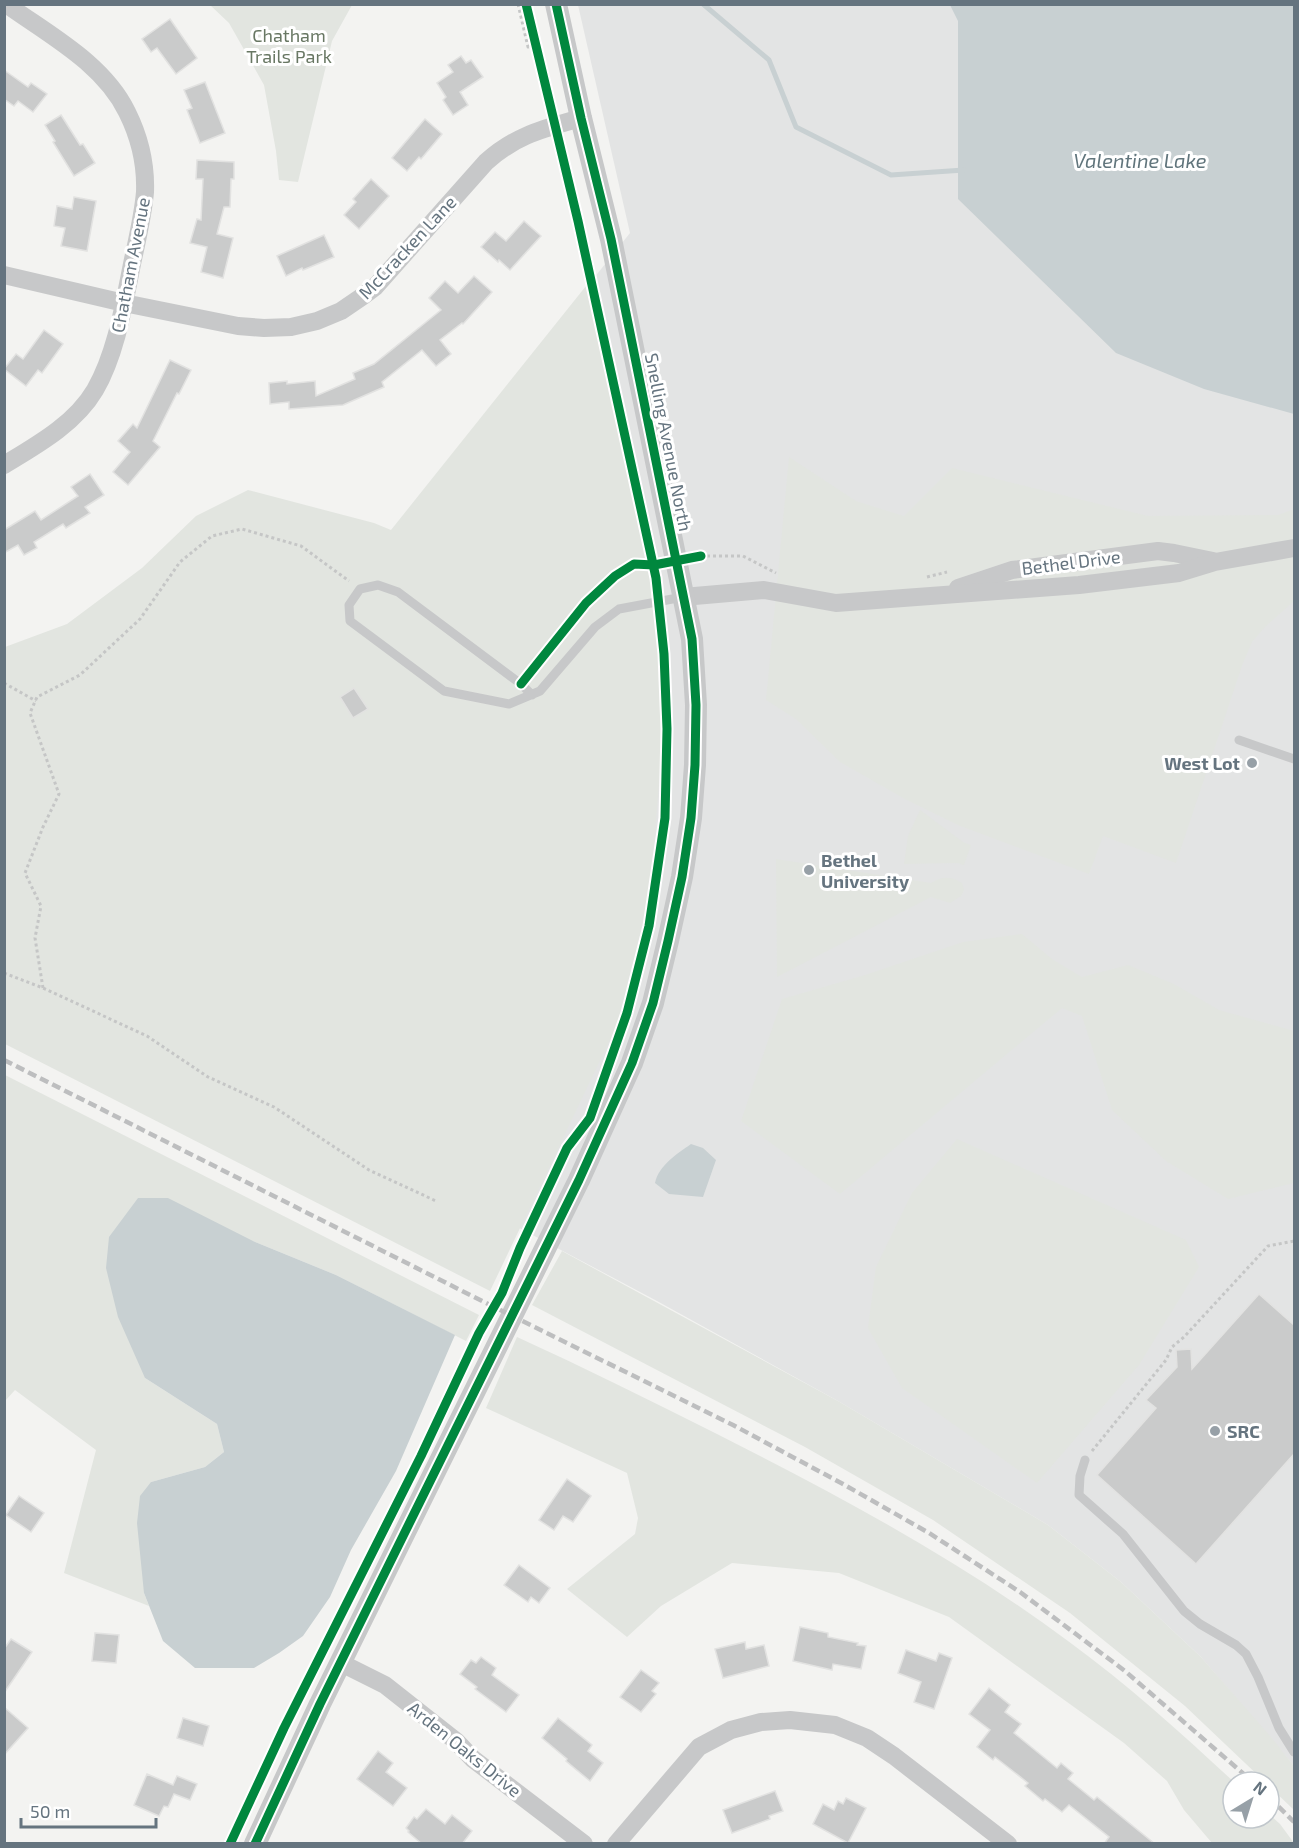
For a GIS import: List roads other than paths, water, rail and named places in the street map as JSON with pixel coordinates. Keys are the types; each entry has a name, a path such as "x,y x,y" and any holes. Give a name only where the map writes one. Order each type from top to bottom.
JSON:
{"street":[{"name":"Chatham Avenue","path":"4,465 57,431 78,411 95,390 115,340 141,220 145,191 144,165 138,139 127,111 111,86 84,60 6,4"},
{"name":"Snelling Avenue North","path":"255,1844 341,1663 600,1135 632,1064 653,1003 682,877 691,818 695,765 696,705 692,639 611,239 556,4"},
{"name":"McCracken Lane","path":"4,275 124,303 238,326 291,327 317,321 341,311 375,287 486,162 502,148 537,131 581,118"},
{"name":"Bethel Drive","path":"683,597 764,590 836,603 931,597 1097,583 1179,573 1215,562 1294,548"},
{"name":"Arden Oaks Drive","path":"341,1663 385,1685 456,1741 473,1759 584,1844"},
{"path":"616,1844 699,1747 731,1730 761,1722 790,1720 835,1725 867,1738 894,1755 1008,1844"}],"lane":[{"path":"532,695 521,684 398,592 378,585 360,590 349,605 350,621 444,692 509,704 532,695 540,691 595,627 619,609 683,597"},
{"path":"1239,740 1294,759"},
{"path":"1085,1460 1080,1476 1079,1495 1123,1534 1184,1611 1246,1654 1279,1728 1294,1752"}],"water":[{"name":"Valentine Lake","path":"950,5 1294,5 1294,414 1204,389 1116,353 958,199 958,21"},
{"path":"691,1144 703,1148 716,1160 703,1197 669,1194 655,1183 657,1177 669,1160"},
{"path":"138,1198 168,1198 253,1241 336,1275 455,1335 396,1471 351,1550 330,1597 303,1636 254,1668 195,1668 163,1641 144,1593 137,1523 140,1496 151,1482 205,1467 224,1452 217,1424 145,1378 118,1317 106,1268 109,1237"}],"waterway":[{"path":"703,4 769,60 796,127 891,175 964,170"}],"railway":[{"path":"4,1060 733,1425 929,1533 1020,1592 1125,1671 1239,1770"},
{"path":"1281,1809 1294,1822"}],"place":[{"name":"West Lot","path":"1252,763"},
{"name":"Bethel University","path":"809,870"},
{"name":"SRC","path":"1215,1431"}],"park label":[{"name":"Chatham Trails Park","path":"289,45"}]}
